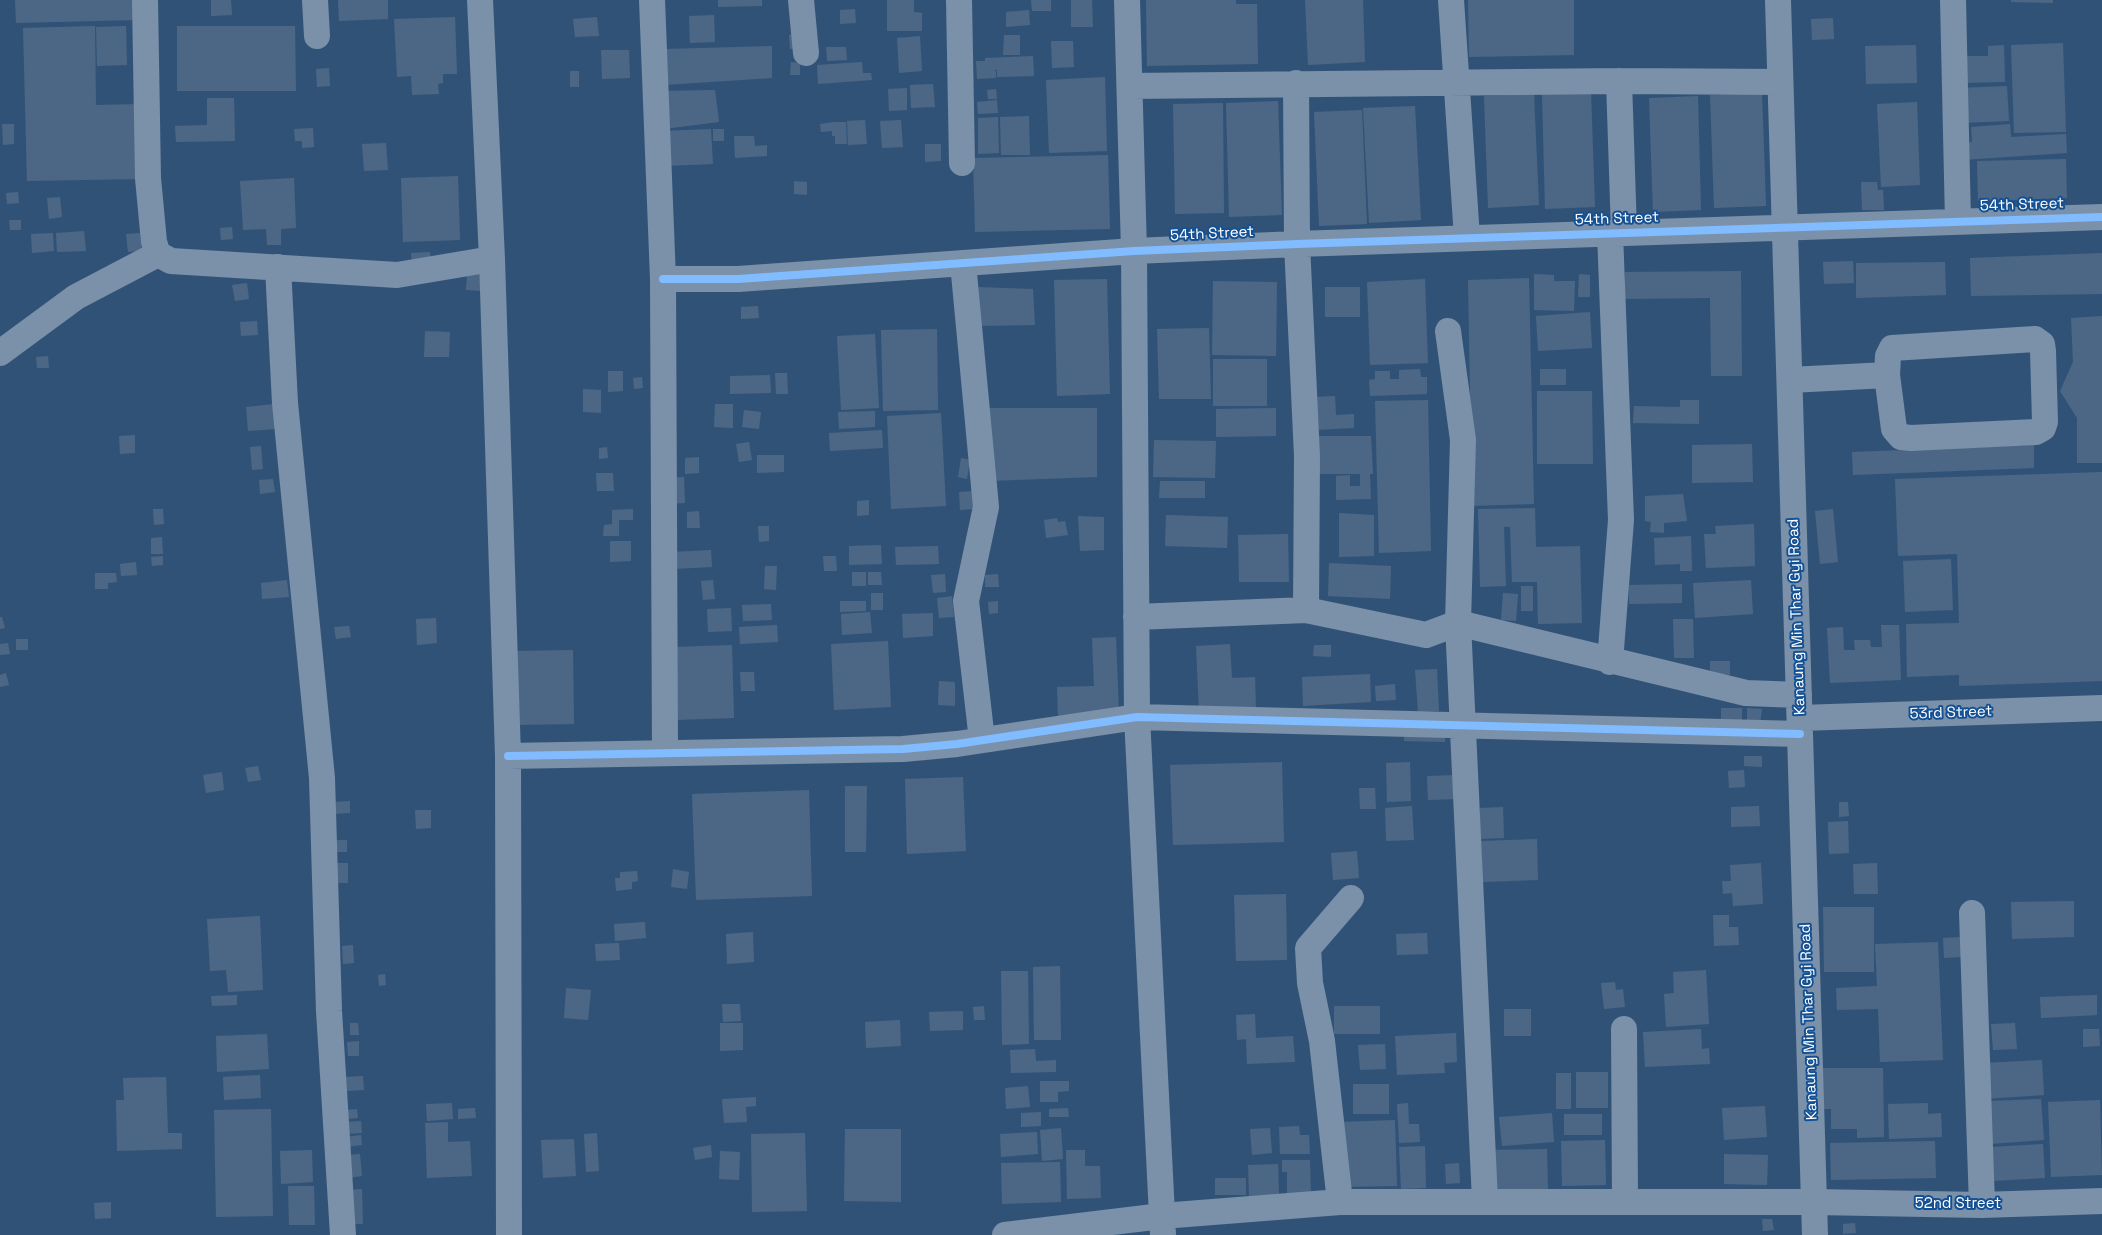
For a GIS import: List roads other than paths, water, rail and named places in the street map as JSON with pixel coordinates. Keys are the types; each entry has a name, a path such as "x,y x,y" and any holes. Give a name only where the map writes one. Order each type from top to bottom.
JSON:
{"street":[{"path":"145,0 148,178 154,242 158,254 171,261 397,275 492,259"},
{"path":"316,0 317,36"},
{"path":"480,0 492,259 508,756 509,1235"},
{"path":"652,0 663,279 665,753"},
{"path":"801,0 806,53"},
{"path":"959,0 962,163"},
{"path":"1127,0 1134,251 1137,717 1162,1226"},
{"path":"1451,0 1467,238"},
{"name":"Kanaung Min Thar Gyi Road","path":"1778,0 1815,1235"},
{"path":"1953,0 1958,221"},
{"path":"1130,86 1619,81 1780,82"},
{"path":"1610,662 1621,520 1617,232 1619,81"},
{"path":"1296,83 1297,244 1307,456 1306,610"},
{"name":"54th Street","path":"663,279 738,279 1134,251 1617,232 2102,216"},
{"path":"0,353 76,297 158,254"},
{"path":"963,263 986,507 966,601 982,740"},
{"path":"278,267 286,403 322,778 330,1011 343,1235"},
{"path":"1448,330 1463,440 1458,623 1485,1201"},
{"path":"2035,339 2042,344 2043,351 2045,422 2043,428 2036,432 1901,437 1894,429 1887,375 1888,356 1892,348 2035,339"},
{"path":"1790,380 1887,375"},
{"path":"1136,617 1306,610 1426,635 1458,623 1610,662 1746,693 1800,716"},
{"name":"53rd Street","path":"1800,716 2102,708"},
{"path":"508,756 903,749 982,740 1137,717 1463,725 1800,716"},
{"path":"1340,1202 1322,1041 1307,960 1308,948 1316,936 1351,898"},
{"path":"1972,913 1982,1205"},
{"path":"1624,1029 1625,1201"},
{"name":"52nd Street","path":"1005,1235 1162,1226 1340,1202 1625,1201 1982,1205 2102,1201"}]}
